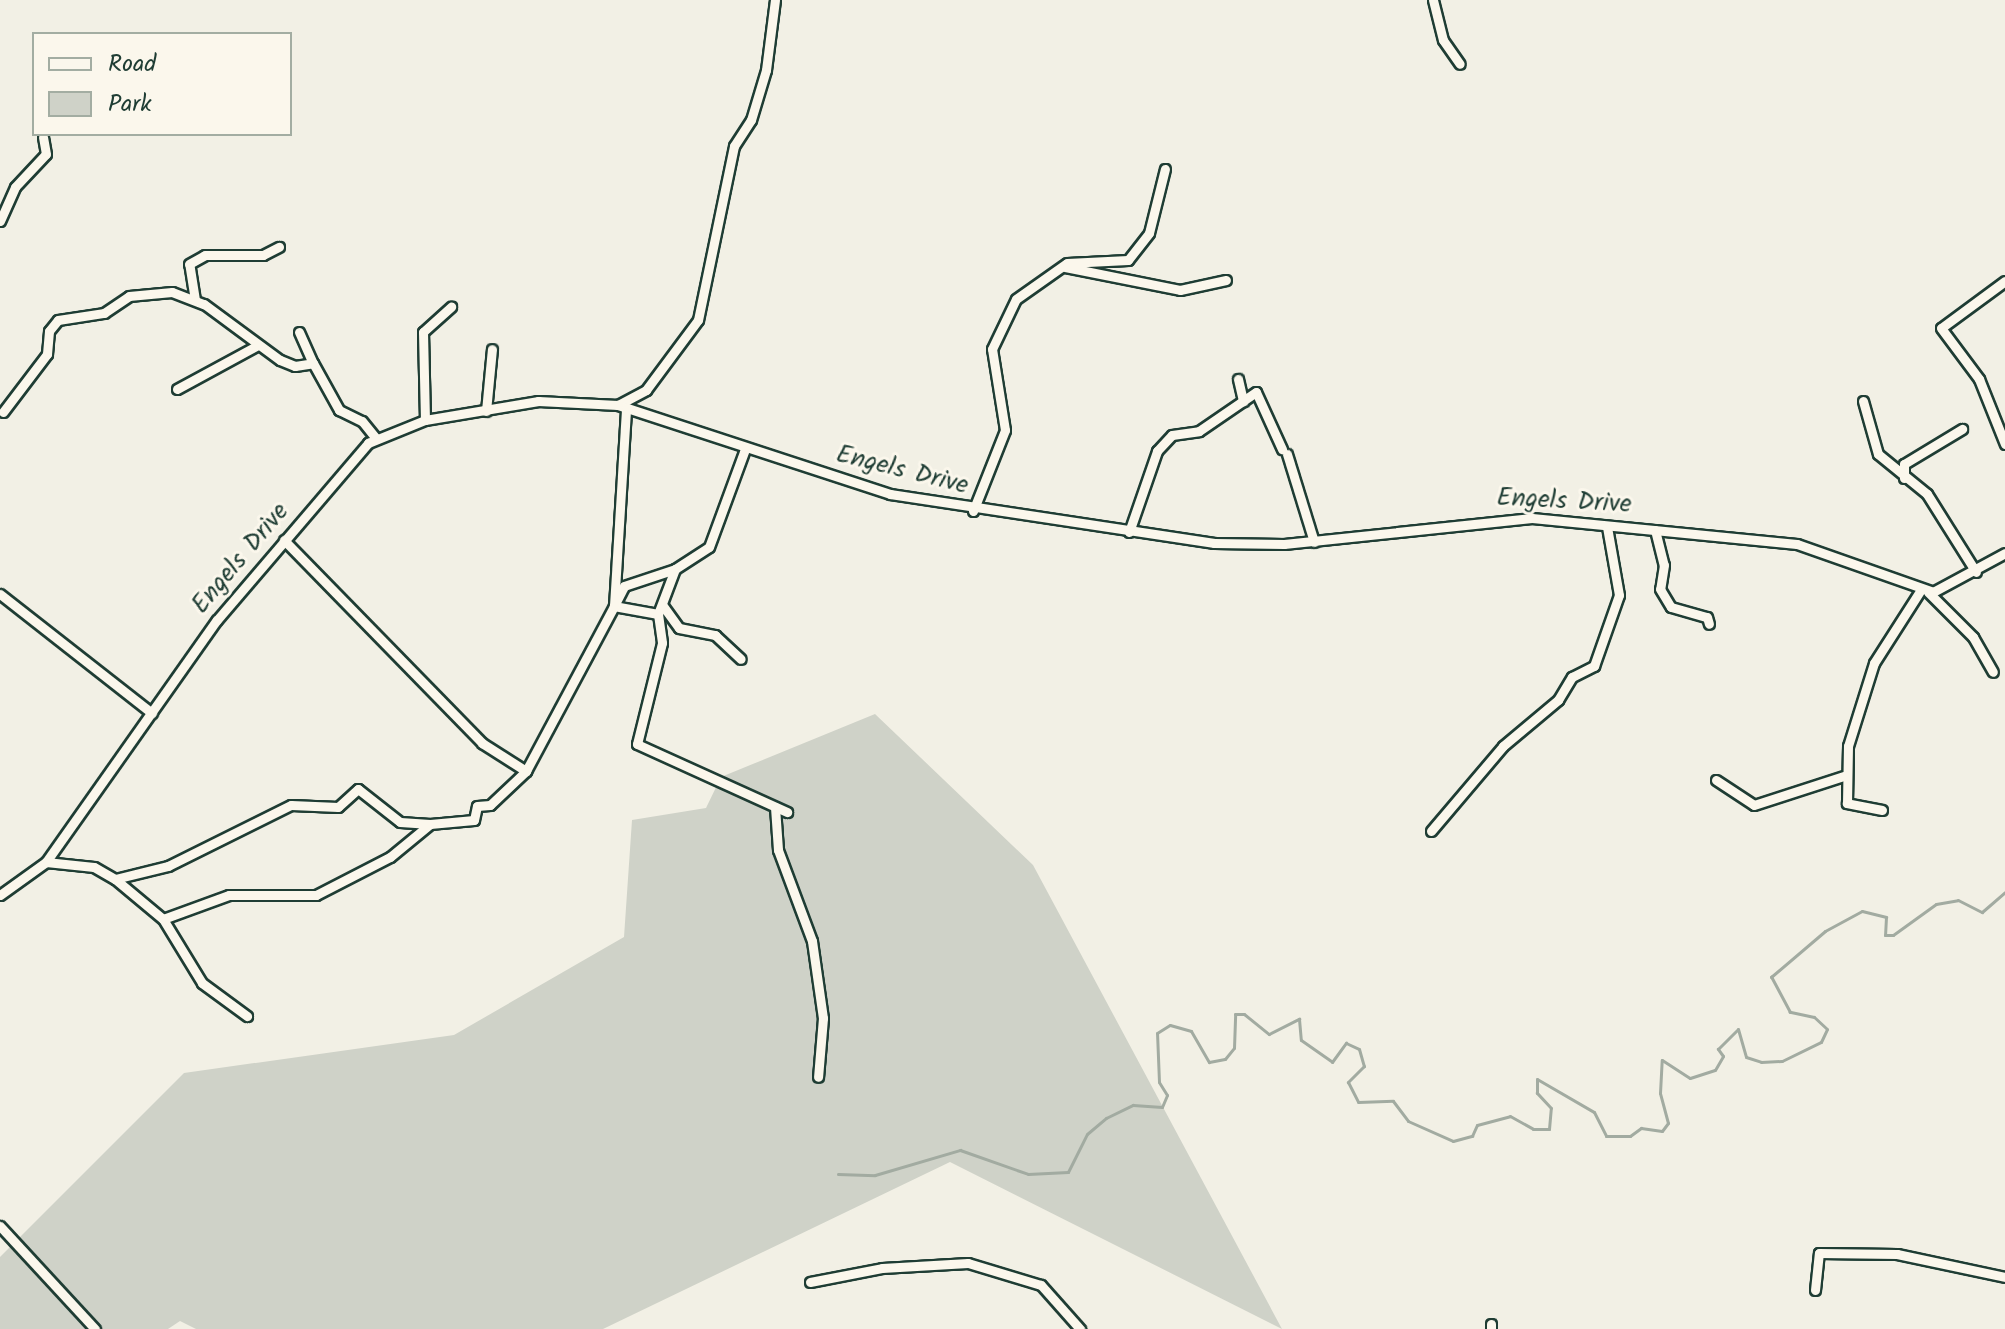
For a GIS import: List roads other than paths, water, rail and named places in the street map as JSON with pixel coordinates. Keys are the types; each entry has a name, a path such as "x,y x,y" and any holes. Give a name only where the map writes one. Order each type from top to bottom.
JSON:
{"street":[{"path":"614,606 622,406 646,390 698,320 734,146 751,120 766,70 775,0"},
{"path":"1433,0 1443,40 1460,64"},
{"path":"0,221 15,187 46,154 43,137"},
{"path":"973,511 1005,430 992,349 1016,299 1062,267 1128,260 1149,233 1165,169"},
{"path":"195,300 189,264 205,255 263,255 279,247"},
{"path":"1062,267 1180,290 1226,280"},
{"path":"2005,281 1941,328 1979,379 2005,444"},
{"path":"1,412 47,354 49,331 58,320 104,313 129,296 172,292 195,300 258,345 295,366 313,363"},
{"path":"425,420 423,332 451,307"},
{"path":"299,332 339,410 362,421 375,437"},
{"path":"177,389 258,345"},
{"path":"486,411 492,349"},
{"path":"1238,379 1243,401"},
{"path":"1129,532 1157,451 1172,435 1199,431 1256,392 1262,418 1285,451 1314,542"},
{"name":"Engels Drive","path":"0,895 46,862 152,713 284,540 375,437 425,420 538,401 622,406 844,482 973,511 1257,545 1314,542 1488,519 1655,530 1797,544 1846,557 1924,592"},
{"path":"1863,401 1878,454 1927,494 1976,572"},
{"path":"1904,478 1904,464 1962,429"},
{"path":"115,879 168,866 291,805 338,807 358,789 400,822 430,824 474,820 477,806 490,805 526,771 624,586 675,569 709,547 745,449"},
{"path":"1431,831 1503,746 1558,700 1572,677 1594,666 1619,595 1607,527"},
{"path":"1655,530 1664,565 1660,589 1671,607 1686,616 1707,617 1709,624"},
{"path":"284,540 482,743 526,771"},
{"path":"1882,810 1847,803 1844,776 1874,663 1924,592 1976,572 2005,553"},
{"path":"675,569 660,610 662,643 637,744 787,812"},
{"path":"1924,592 1973,637 1993,672"},
{"path":"0,594 152,713"},
{"path":"614,606 660,610 679,628 715,635 741,659"},
{"path":"1716,780 1754,805 1844,776"},
{"path":"775,807 778,850 812,941 823,1018 818,1077"},
{"path":"163,919 229,895 316,895 390,857 430,824"},
{"path":"46,862 94,867 115,879 163,919 202,983 247,1016"},
{"path":"0,1226 95,1329"},
{"path":"1815,1290 1819,1253 1897,1254 2005,1277"},
{"path":"810,1282 882,1268 968,1263 1041,1285 1080,1329"}],"waterway":[{"path":"838,1174 875,1175 960,1150 1028,1174 1068,1172 1087,1134 1106,1118 1133,1105 1162,1107 1167,1095 1159,1082 1157,1033 1170,1025 1191,1031 1209,1062 1225,1059 1234,1048 1235,1014 1244,1014 1269,1034 1299,1019 1301,1040 1332,1062 1346,1043 1359,1049 1364,1066 1348,1082 1358,1102 1393,1101 1408,1121 1453,1141 1472,1136 1477,1125 1510,1116 1533,1129 1549,1129 1551,1108 1537,1093 1537,1079 1594,1112 1606,1136 1630,1136 1641,1128 1662,1131 1668,1123 1660,1093 1662,1060 1690,1078 1715,1070 1723,1056 1718,1049 1738,1029 1746,1057 1761,1062 1782,1061 1821,1042 1827,1029 1814,1017 1790,1012 1771,977 1825,931 1862,911 1886,917 1885,935 1893,935 1936,904 1958,900 1982,912 2005,892"}]}
